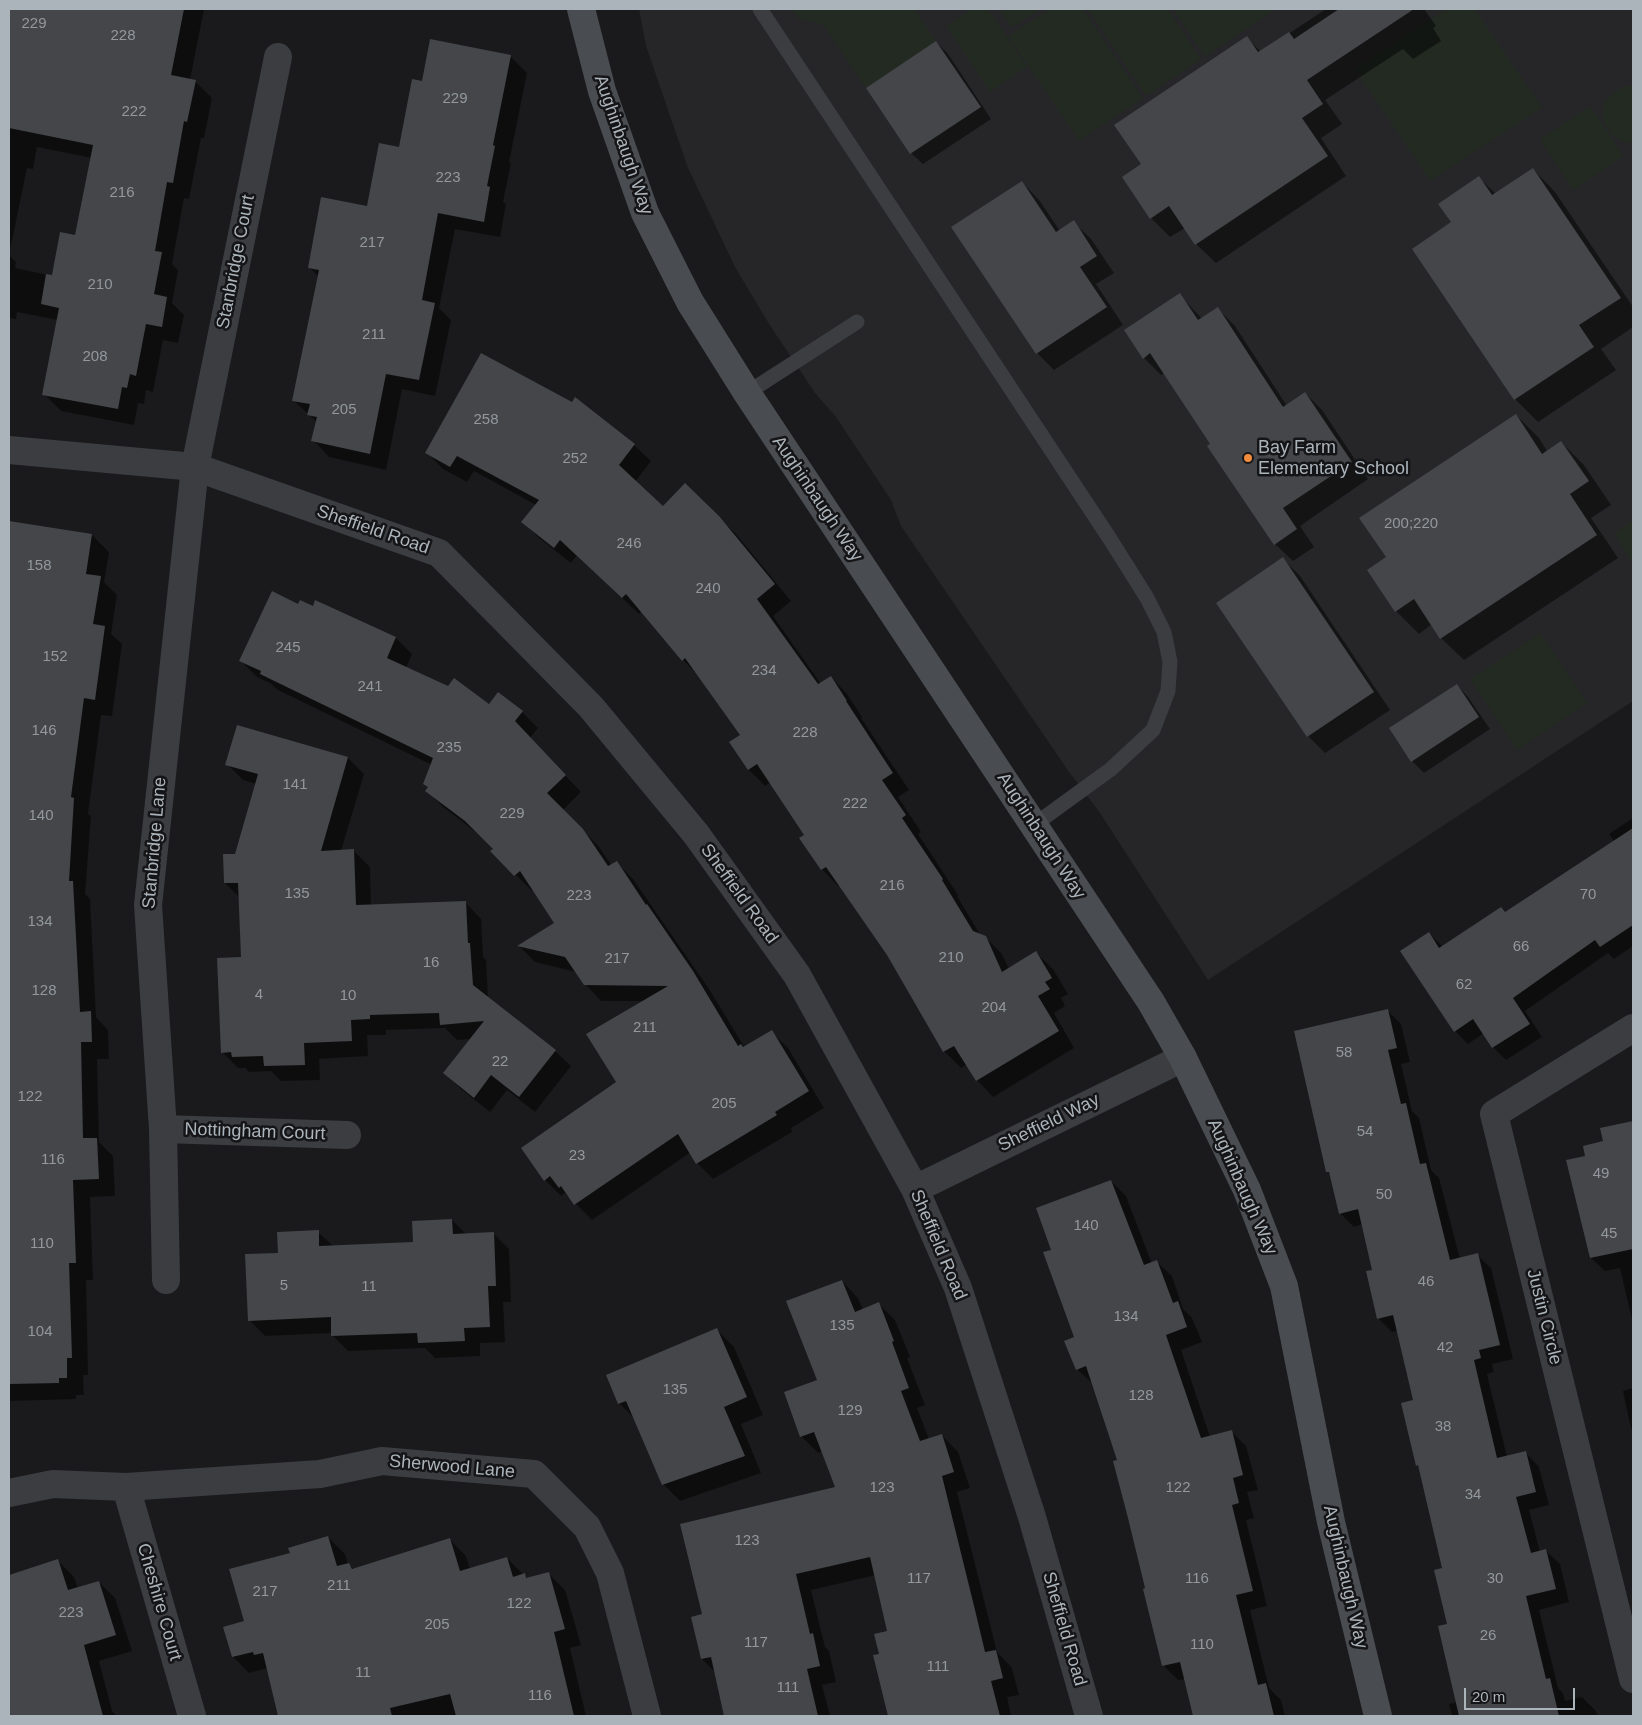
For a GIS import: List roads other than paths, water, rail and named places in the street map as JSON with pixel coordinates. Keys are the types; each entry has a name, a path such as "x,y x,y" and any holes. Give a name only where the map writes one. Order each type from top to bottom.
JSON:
{"street":[{"name":"Aughinbaugh Way","path":"581,9 602,91 645,213 690,302 747,393 1151,1002 1183,1058 1247,1190 1284,1286 1332,1522 1378,1716"},
{"name":"Stanbridge Court","path":"195,467 278,57"},
{"name":"Sheffield Road","path":"9,450 195,467 439,553 591,707 696,834 798,976 915,1188 964,1306 1032,1517 1089,1716"},
{"name":"Stanbridge Lane","path":"166,1280 163,1129 148,905 195,467"},
{"name":"Justin Circle","path":"1633,1028 1494,1114 1633,1679"},
{"name":"Sheffield Way","path":"915,1188 1183,1058"},
{"name":"Nottingham Court","path":"163,1129 347,1135"},
{"name":"Sherwood Lane","path":"9,1493 52,1484 126,1487 320,1474 382,1461 534,1474 587,1527 610,1573 647,1716"},
{"name":"Cheshire Court","path":"126,1487 192,1716"}],"lane":[{"path":"760,9 1110,539 1147,598 1164,632 1170,662 1168,691 1153,730 1111,769 1034,825"},
{"path":"747,393 857,322"}],"place":[{"name":"Bay Farm Elementary School","path":"1248,458"}]}
